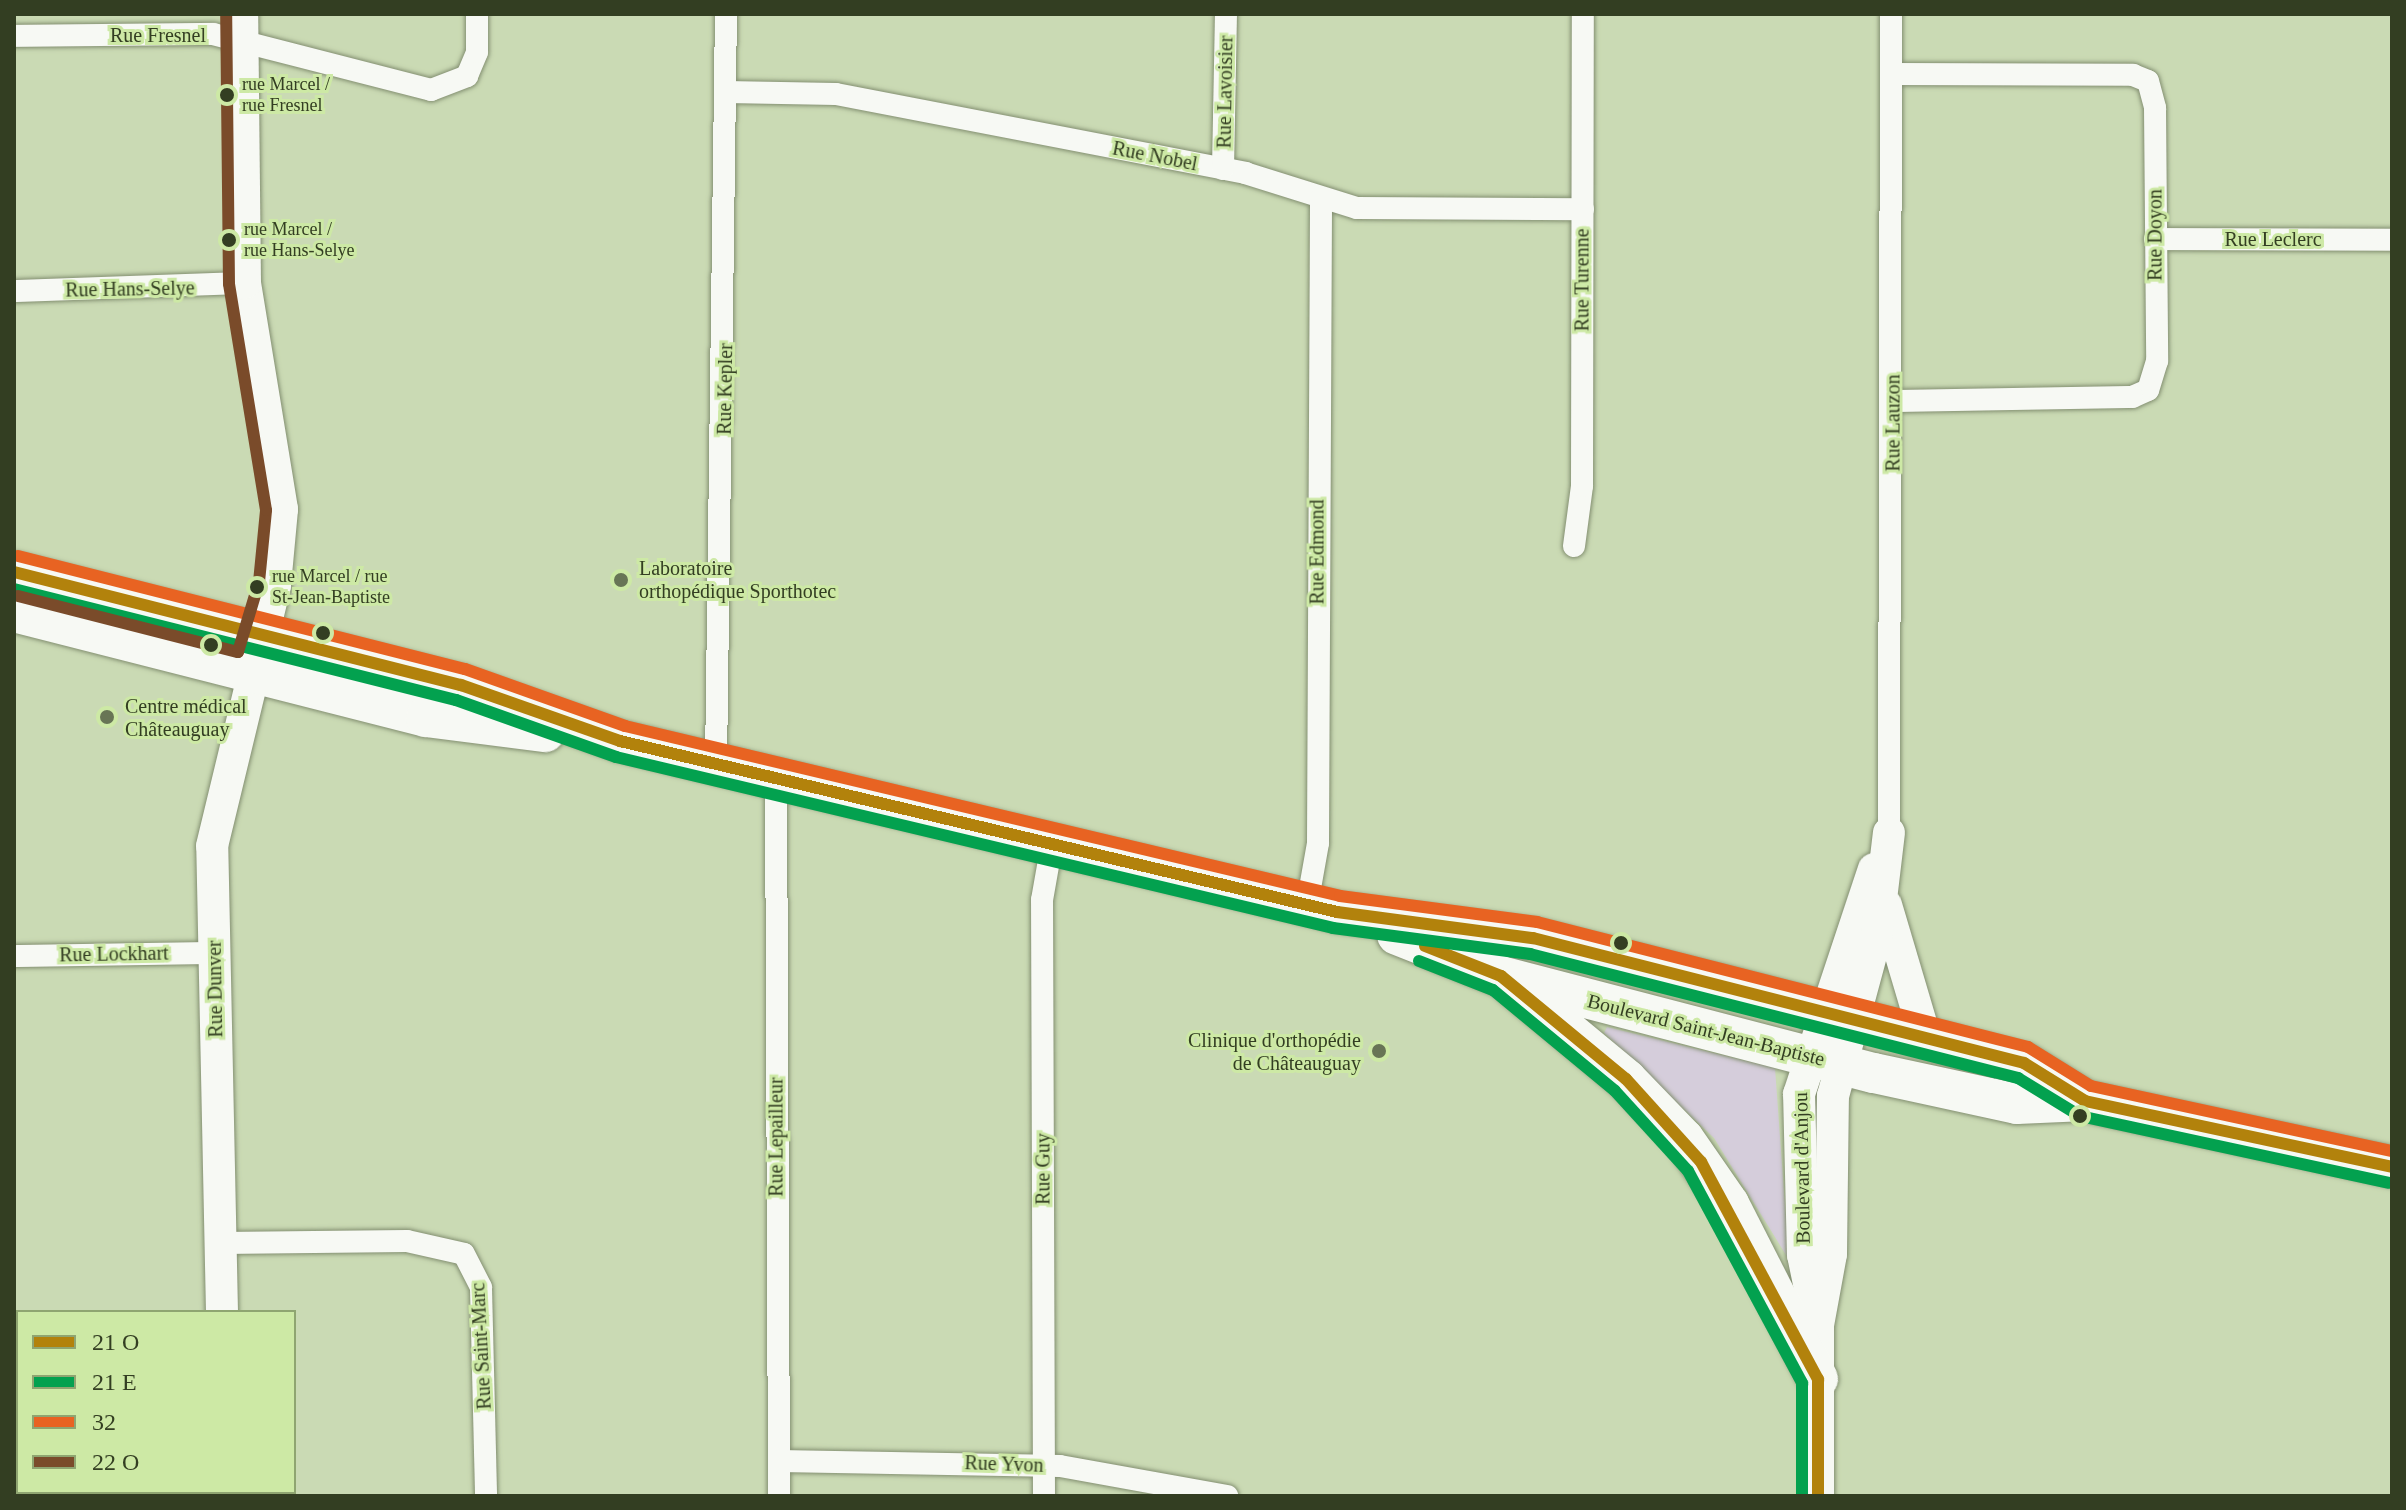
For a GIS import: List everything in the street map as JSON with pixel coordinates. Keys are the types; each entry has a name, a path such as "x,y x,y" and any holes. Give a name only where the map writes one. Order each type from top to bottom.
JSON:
{"highway":[{"name":"Boulevard Saint-Jean-Baptiste","path":"14,572 254,653"},
{"name":"Boulevard Saint-Jean-Baptiste","path":"14,612 461,685 620,741 1322,909 1533,938 2024,1063 2085,1101"},
{"name":"Boulevard Saint-Jean-Baptiste","path":"1322,909 1501,976 1823,1059 2017,1104 2085,1101 2392,1167"},
{"path":"1501,976 1626,1079 1684,1139 1729,1204 1818,1379"}],"street":[{"name":"Rue Fresnel","path":"14,36 213,34 242,29 415,88 445,89 474,64 477,14"},
{"name":"Rue Kepler","path":"716,764 726,14"},
{"name":"Rue Lavoisier","path":"1223,169 1226,14"},
{"name":"Rue Turenne","path":"1574,546 1582,486 1583,14"},
{"name":"Rue Lauzon","path":"1836,1016 1882,890 1889,833 1893,401 1891,14"},
{"name":"Rue Dunver","path":"222,1310 213,825 279,559 281,485 245,283 242,29"},
{"name":"Rue Doyon","path":"1891,74 2123,73 2148,81 2155,108 2156,370 2142,395 1893,401"},
{"name":"Rue Nobel","path":"726,92 836,94 1223,169 1357,208 1583,209"},
{"name":"Rue Edmond","path":"1321,198 1318,843 1322,909"},
{"name":"Rue Leclerc","path":"2155,239 2392,240"},
{"name":"Rue Hans-Selye","path":"14,291 245,283"},
{"name":"Rue Lepailleur","path":"776,778 779,1496"},
{"name":"Rue Lauzon","path":"1836,1016 1889,833"},
{"name":"Rue Guy","path":"1044,1496 1042,900 1052,843"},
{"path":"1882,890 1926,1040"},
{"name":"Rue Lockhart","path":"14,956 214,953"},
{"name":"Boulevard d'Anjou","path":"1818,1496 1818,1325 1831,1254 1831,1108 1823,1059 1836,1016"},
{"name":"Rue Saint-Marc","path":"221,1243 407,1241 464,1254 481,1288 486,1496"},
{"name":"Rue Yvon","path":"779,1461 1043,1465 1227,1496"}],"shaded area":[{"path":"1607,1027 1775,1068 1789,1260 1714,1138 1604,1033"}],"transit line":[{"path":"18,596 238,652 259,582 266,510 229,284 226,14"},
{"name":"32","path":"18,556 465,669 625,726 1340,896 1537,922 2028,1047 2091,1086 2392,1151"},
{"path":"14,572 461,685 620,741 1337,912 1533,938 2024,1063 2085,1101 2392,1167"},
{"path":"14,589 456,700 616,757 1333,928 1530,954 2018,1078 2080,1116 2389,1183"},
{"path":"1425,946 1501,976 1626,1079 1701,1162 1818,1379 1818,1496"},
{"path":"1419,961 1493,990 1615,1091 1688,1171 1802,1383 1802,1496"}],"place":[{"name":"rue Marcel / rue Fresnel","path":"227,95"},
{"name":"rue Marcel / rue Hans-Selye","path":"229,240"},
{"name":"Laboratoire orthopédique Sporthotec","path":"621,580"},
{"name":"rue Marcel / rue St-Jean-Baptiste","path":"257,587"},
{"name":"Centre médical Châteauguay","path":"107,717"},
{"name":"Clinique d'orthopédie de Châteauguay","path":"1379,1051"}]}
